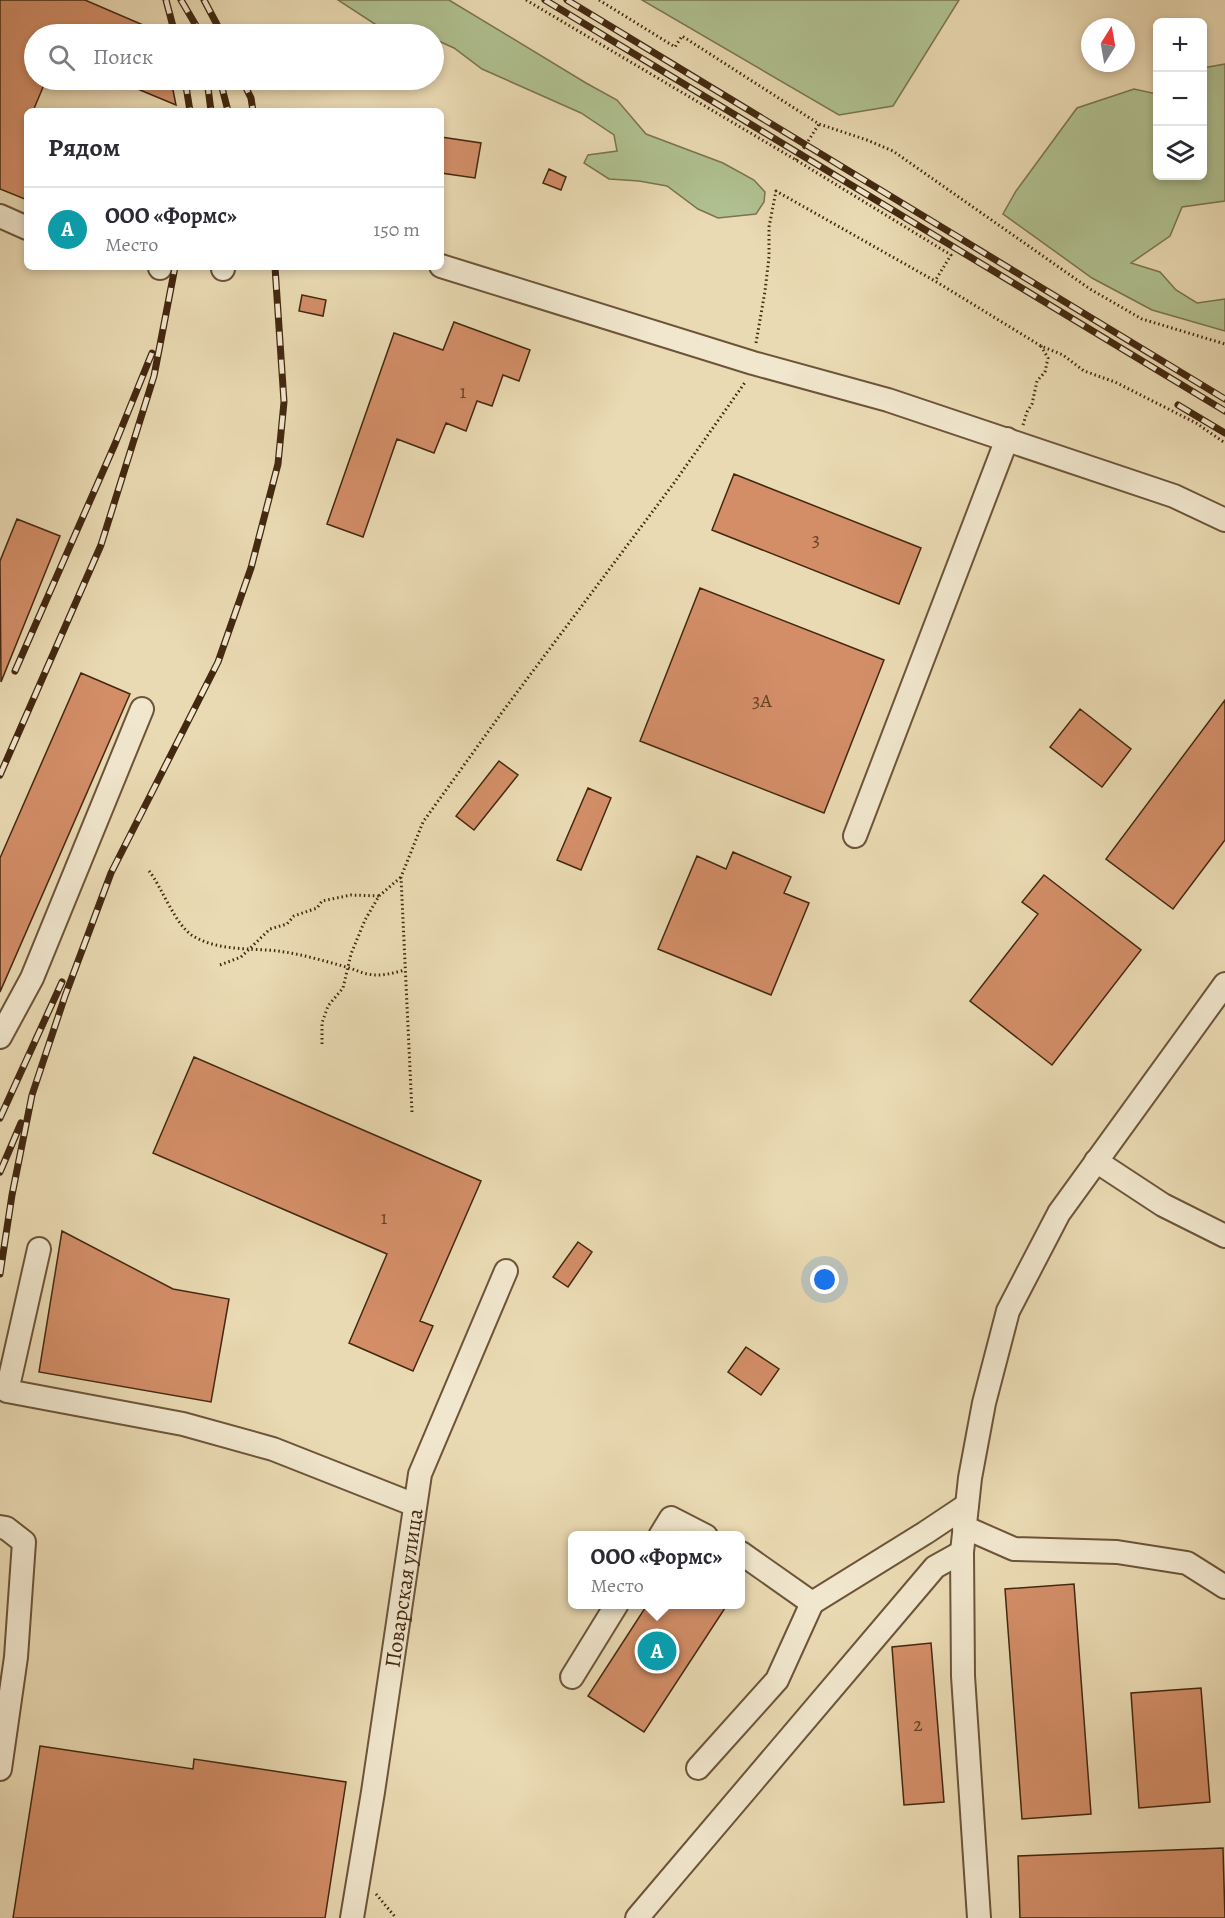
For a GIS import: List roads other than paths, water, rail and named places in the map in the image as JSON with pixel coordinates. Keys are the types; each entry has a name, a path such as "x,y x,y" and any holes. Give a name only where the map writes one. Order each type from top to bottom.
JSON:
{"street":[{"path":"0,216 24,227"},
{"path":"444,267 753,363 1015,434 1174,496 1225,520"},
{"path":"855,836 1015,434"},
{"path":"0,1037 32,978 142,710"},
{"path":"979,1918 963,1676 962,1552 970,1478 984,1403 1008,1311 1059,1213 1225,984"},
{"path":"1096,1161 1163,1205 1225,1236"},
{"path":"39,1249 7,1391 195,1427 273,1449 415,1505"},
{"name":"Поварская улица","path":"352,1918 375,1780 420,1474 506,1271"},
{"path":"965,1516 1014,1549 1117,1552 1187,1563 1225,1587"},
{"path":"698,1768 777,1680 812,1603 925,1533 965,1516"},
{"path":"663,1531 671,1518 696,1531"},
{"path":"0,1527 6,1528 24,1542 16,1657 0,1769"},
{"path":"637,1918 935,1567 962,1552"},
{"path":"745,1556 812,1603"},
{"path":"572,1677 614,1609"}],"railway":[{"path":"166,0 172,24"},
{"path":"181,0 195,24"},
{"path":"204,0 217,24"},
{"path":"545,0 1225,411"},
{"path":"567,0 1225,399"},
{"path":"187,90 190,108"},
{"path":"208,90 211,108"},
{"path":"223,90 227,108"},
{"path":"247,90 253,108"},
{"path":"0,775 101,545 154,376 174,270"},
{"path":"0,1274 12,1195 32,1095 65,996 111,873 218,662 251,568 278,464 284,402 275,270"},
{"path":"15,671 115,444 152,353"},
{"path":"1178,405 1225,433"},
{"path":"0,1118 62,982"},
{"path":"0,1172 21,1123"}],"place":[{"name":"ООО «Формс»","path":"657,1651"}]}
